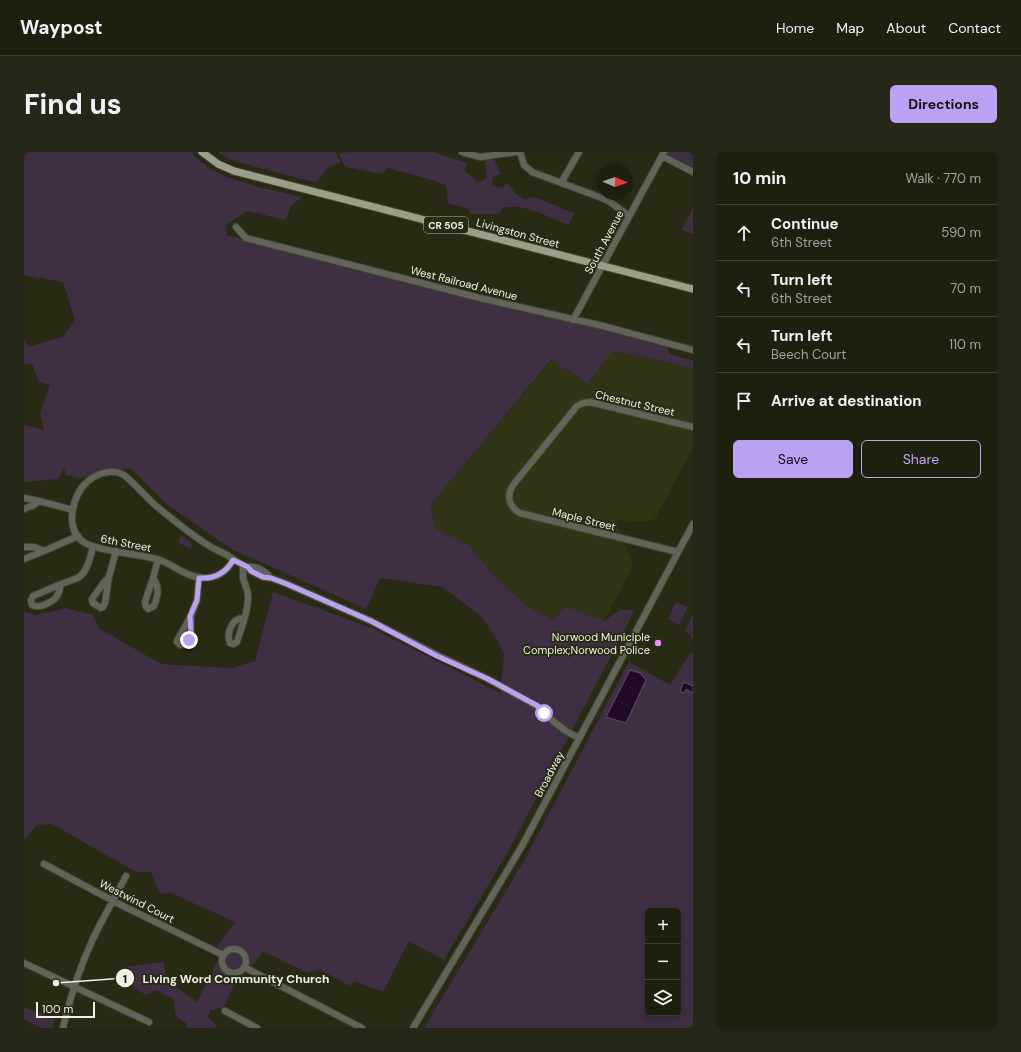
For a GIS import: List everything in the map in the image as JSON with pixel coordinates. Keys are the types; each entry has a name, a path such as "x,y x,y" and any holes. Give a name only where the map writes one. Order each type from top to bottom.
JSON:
{"main road":[{"name":"Livingston Street","path":"202,152 218,164 234,170 693,290"}],"street":[{"path":"462,152 480,157 516,152"},
{"path":"520,152 524,165 532,172 602,198 614,204 629,216"},
{"path":"561,184 579,152"},
{"name":"South Avenue","path":"574,320 663,154"},
{"path":"663,154 693,172"},
{"name":"West Railroad Avenue","path":"236,227 246,238 480,298 693,350"},
{"name":"Chestnut Street","path":"514,483 577,406 583,403 590,402 693,427"},
{"path":"24,559 78,536 73,523 73,510 80,490 92,478 107,472 121,474 155,505 184,528 211,547 245,566 251,571 263,577 271,578 371,621 437,656 488,679 538,706 553,721 566,731 579,738"},
{"name":"Maple Street","path":"514,483 509,493 509,501 520,513 678,552"},
{"path":"24,498 73,510"},
{"path":"24,509 34,505 38,501"},
{"name":"Broadway","path":"413,1028 522,846 693,524"},
{"name":"6th Street","path":"78,536 82,541 93,547 158,560 188,575 199,578"},
{"path":"24,547 34,547 44,551"},
{"path":"61,584 58,595 52,601 39,607 32,605 31,600 33,596 82,574 87,566 93,547"},
{"path":"110,577 116,552"},
{"path":"152,578 158,560"},
{"path":"190,616 197,600 199,578 212,577 222,573 233,560"},
{"path":"244,618 248,600 244,578 245,566"},
{"name":"Westwind Court","path":"44,864 113,901 223,955"},
{"path":"63,1028 74,987 92,941 126,876"},
{"path":"232,949 242,952 246,959 244,967 234,973 226,970 222,963 225,952 232,949"},
{"path":"24,963 149,1022"},
{"path":"244,967 354,1026 362,1028"},
{"path":"225,1012 257,1028"}],"shaded area":[{"path":"24,152 191,152 201,162 227,177 302,197 291,206 286,220 247,211 226,225 227,235 656,340 667,343 669,354 693,361 693,369 673,363 613,351 587,384 551,360 431,505 435,528 468,544 490,571 526,605 553,620 566,606 604,621 620,610 634,610 509,850 444,960 409,941 383,992 354,981 350,986 320,970 307,973 263,951 249,971 242,968 223,1008 210,1010 208,1016 218,1028 187,1028 187,1024 176,1016 173,999 157,990 146,995 126,983 124,967 163,962 167,980 197,1002 219,958 213,952 235,922 171,893 160,894 151,872 136,872 52,824 37,825 26,838 24,838 24,612 36,615 65,608 93,615 99,628 161,664 232,668 255,661 273,592 372,628 500,693 504,655 498,641 482,617 442,587 380,578 366,609 231,549 168,505 130,468 104,471 80,478 66,475 64,468 58,479 24,482 24,425 44,430 40,413 50,385 39,382 32,364 24,364 24,339 29,347 64,336 75,320 63,282 24,275"},
{"path":"217,152 335,152 341,162 326,169 317,183 231,160"},
{"path":"433,152 467,163 465,171 478,182 487,178 485,160 494,159 501,174 493,177 492,185 502,188 507,183 516,194 525,199 534,197 574,213 569,225 520,207 503,208 499,214 470,214 468,208 448,204 446,186 436,181 387,168 383,174 345,167 339,153"},
{"path":"668,152 693,152 693,167 666,154"},
{"path":"693,208 693,234 681,230"},
{"path":"613,351 673,363 693,369 693,448 654,520 633,522 619,519 617,524 633,565 604,621 566,606 553,620 526,605 490,571 468,544 435,528 431,505 552,360 587,384"},
{"path":"181,536 193,543 190,549 178,542"},
{"path":"676,602 688,607 679,625 668,619"},
{"path":"693,614 693,640 685,631"},
{"path":"690,653 693,653 693,1028 424,1028 525,859 629,662 670,685"},
{"path":"630,670 640,673 646,680 626,723 606,717"},
{"path":"684,682 692,686 693,685 693,693 686,689 684,693 680,691"},
{"path":"24,1007 55,1019 52,1028 41,1028 24,1019"}],"place":[{"name":"Norwood Municiple Complex;Norwood Police","path":"658,643"},
{"name":"Living Word Community Church","path":"56,983"}],"route":[{"path":"189,640 191,637 190,616 196,606 199,578 212,577 222,573 233,560 248,567 251,571 263,577 271,578 287,584 371,621 437,656 488,679 538,706 544,713"}]}
